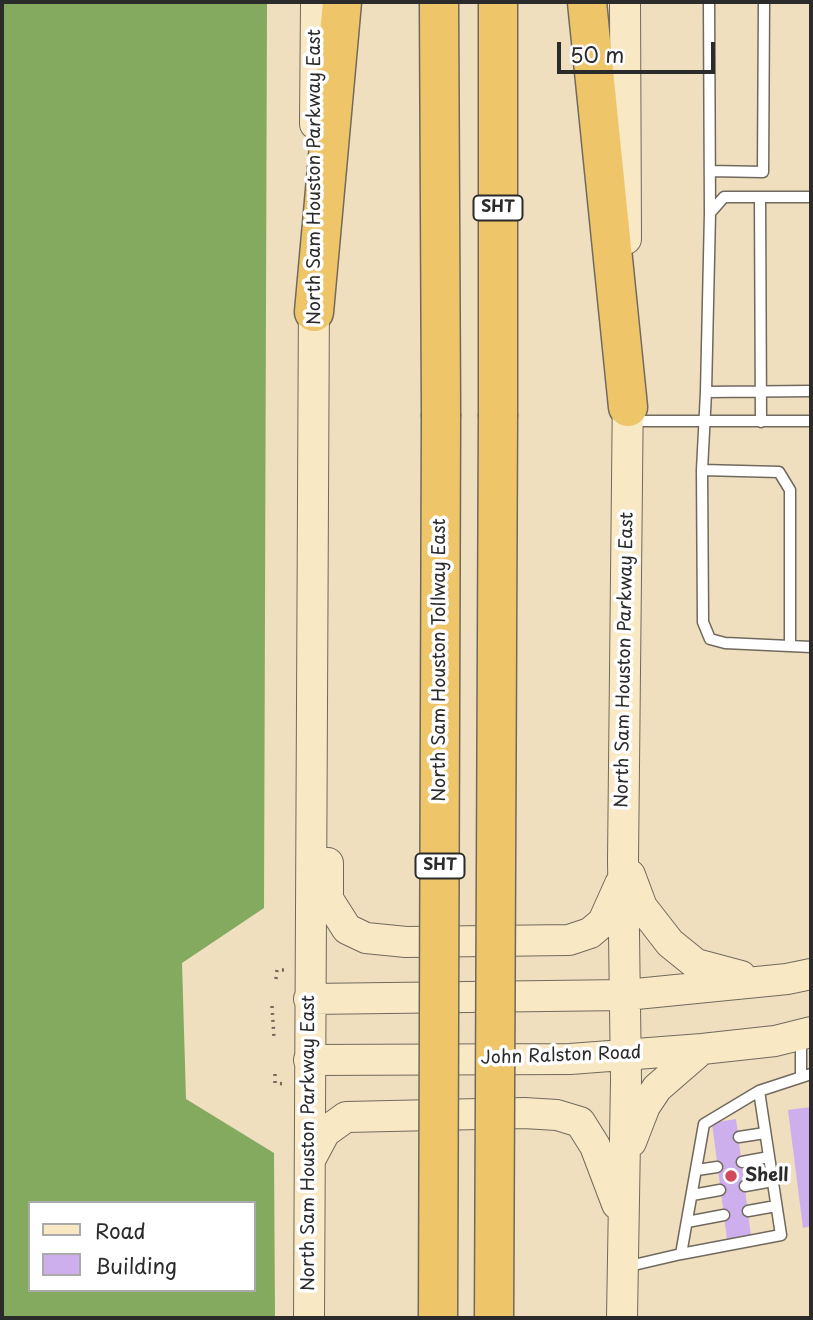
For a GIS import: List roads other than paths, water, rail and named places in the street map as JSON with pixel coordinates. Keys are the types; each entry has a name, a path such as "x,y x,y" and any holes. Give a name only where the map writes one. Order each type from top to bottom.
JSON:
{"highway":[{"path":"314,312 342,2"},
{"name":"North Sam Houston Tollway East","path":"438,1318 441,414 439,2"},
{"name":"SHT","path":"494,1318 498,2"},
{"path":"587,2 628,414"}],"main road":[{"name":"North Sam Houston Parkway East","path":"309,1318 316,2"},
{"name":"North Sam Houston Parkway East","path":"622,1318 628,414 625,2"},
{"path":"312,514 328,631 328,900 347,929 366,938 406,942 569,940 590,933 603,922 623,869"},
{"path":"623,869 655,927 696,964 730,975 799,976"},
{"path":"309,999 626,995 799,976"},
{"name":"John Ralston Road","path":"309,1060 570,1059 702,1049 806,1033"},
{"path":"625,1159 645,1106 657,1088 702,1049"},
{"path":"309,1161 325,1132 346,1117 524,1113 557,1115 580,1122 595,1146 623,1218"}],"lane":[{"path":"709,2 710,213 707,422 702,470 703,622 710,639 811,646"},
{"path":"710,171 763,172 764,2"},
{"path":"710,213 724,197 811,197"},
{"path":"760,197 761,422"},
{"path":"706,393 811,391"},
{"path":"628,414 707,422 811,421"},
{"path":"702,470 779,472 790,490 790,646"},
{"path":"681,1254 704,1124 759,1091 806,1075 806,1033"},
{"path":"622,1268 781,1234 759,1091"},
{"path":"739,1137 765,1133"},
{"path":"701,1143 714,1141"},
{"path":"742,1162 769,1157"},
{"path":"697,1170 717,1167"},
{"path":"745,1186 773,1181"},
{"path":"692,1195 720,1190"},
{"path":"748,1211 776,1206"},
{"path":"687,1222 724,1215"}],"place":[{"name":"Shell","path":"731,1176"}]}
